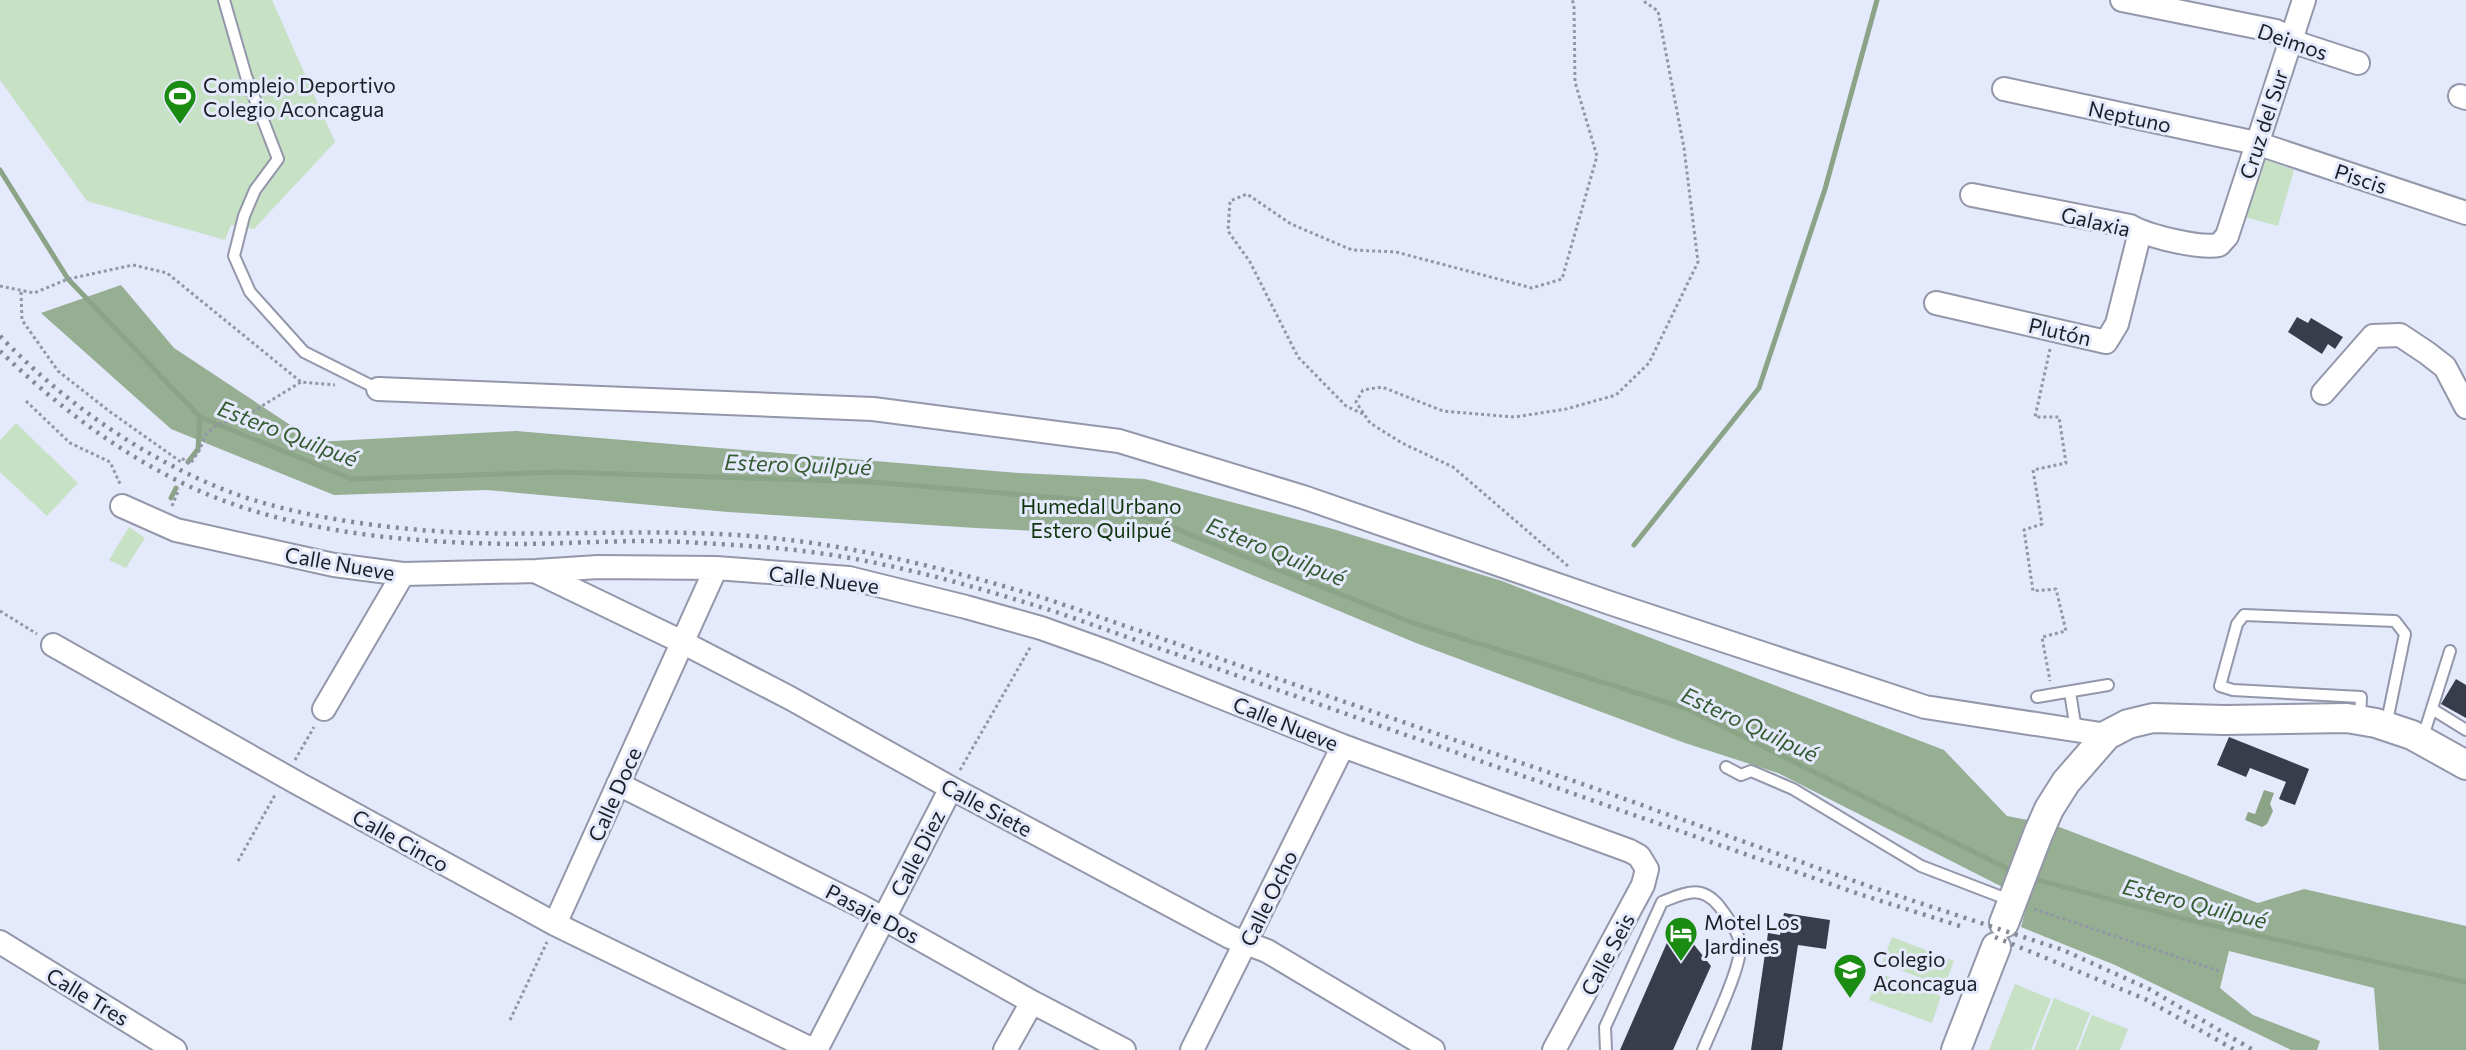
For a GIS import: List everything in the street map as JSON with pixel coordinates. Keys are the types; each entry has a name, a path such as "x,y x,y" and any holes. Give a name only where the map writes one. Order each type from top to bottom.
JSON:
{"street":[{"name":"Deimos","path":"2122,0 2276,31 2303,45 2358,63"},
{"name":"Cruz del Sur","path":"2219,245 2227,236 2304,0"},
{"name":"Neptuno","path":"2004,89 2256,143"},
{"name":"Piscis","path":"2256,143 2466,213"},
{"name":"Galaxia","path":"1972,195 2130,226 2140,232 2206,246 2219,245"},
{"name":"Plutón","path":"1936,303 2106,342 2112,336 2117,324 2140,232"},
{"path":"2324,393 2373,336 2400,335 2445,367 2466,407"},
{"path":"378,388 873,409 1119,441 1303,498 1925,707 2107,735"},
{"name":"Calle Nueve","path":"122,506 176,530 334,565 403,574 598,567 716,568 849,578 1041,628 1108,652 1343,746 1639,856"},
{"name":"Calle Doce","path":"555,924 716,568"},
{"name":"Calle Siete","path":"536,571 790,698 951,788 1246,944 1267,951 1433,1050"},
{"path":"324,709 403,574"},
{"name":"Calle Cinco","path":"53,645 292,781 555,924 814,1050"},
{"path":"1956,1050 2049,809 2066,782 2107,735 2128,724 2153,718 2373,723 2422,740 2466,765"},
{"name":"Calle Ocho","path":"1191,1050 1343,746"},
{"name":"Pasaje Dos","path":"618,784 884,918 1032,1002 1124,1050"},
{"name":"Calle Diez","path":"814,1050 951,788"},
{"name":"Calle Seis","path":"1554,1050 1643,885 1647,869 1639,856"},
{"name":"Calle Tres","path":"0,942 175,1050"},
{"path":"1005,1050 1032,1002"}],"lane":[{"path":"224,0 246,76 278,159 255,190 244,216 234,256 250,292 304,352 378,388"},
{"path":"2244,615 2395,621 2405,634 2373,723 2361,697 2233,690 2220,686 2237,624 2244,615"},
{"path":"2422,740 2450,651"},
{"path":"2037,697 2108,685"},
{"path":"2070,692 2076,731"},
{"path":"2432,709 2466,730"},
{"path":"1726,767 1741,775 1751,771 1793,789 1921,866 2004,924"},
{"path":"1606,1050 1605,1027 1662,902 1690,891 1711,896 1726,914 1740,942 1734,976 1702,1050"}],"path":[{"path":"1364,414 1346,406 1298,357 1250,262 1228,231 1230,201 1247,194 1291,224 1352,250 1396,252 1475,275 1532,288 1562,279 1597,156 1575,82 1574,4 1572,0"},
{"path":"1569,566 1453,466 1402,443 1370,423 1356,402 1363,390 1382,387 1443,411 1515,417 1566,409 1616,395 1649,363 1698,262 1684,148 1658,10 1642,0"},
{"path":"0,286 34,293 68,279 133,265 167,273 301,382 378,388"},
{"path":"21,292 22,320 58,371 109,411 181,462 183,459 190,464 199,451 206,434 218,424 244,417 301,382"},
{"path":"2053,694 2042,637 2066,631 2056,589 2033,591 2024,530 2042,524 2034,470 2066,463 2059,417 2035,417 2054,330"},
{"path":"26,401 70,443 110,462 122,488 122,506"},
{"path":"0,611 53,645"},
{"name":"Calle Diez","path":"951,788 1041,628"},
{"path":"510,1020 555,924"},
{"path":"2004,924 2219,971"}],"shaded area":[{"name":"Complejo Deportivo Colegio Aconcagua","path":"0,0 272,0 335,142 254,229 231,225 225,240 87,201 0,80"},
{"path":"2263,159 2294,170 2278,226 2245,217"},
{"path":"16,423 78,483 47,516 0,472 0,440"},
{"path":"129,527 145,538 126,568 109,560"},
{"path":"2264,790 2274,793 2270,804 2273,811 2267,824 2262,827 2245,820 2248,812 2255,814"},
{"path":"1892,937 1954,961 1944,987 1882,963"},
{"path":"1879,973 1941,996 1932,1023 1869,1000"},
{"path":"2015,984 2051,999 2031,1050 1989,1050"},
{"path":"2054,998 2090,1013 2076,1050 2034,1050"},
{"path":"2092,1015 2128,1029 2120,1050 2078,1050"}],"green space":[{"name":"Humedal Urbano Estero Quilpué","path":"121,285 174,348 316,442 516,431 1019,473 1145,479 1333,529 1502,581 1944,750 2007,816 2054,825 2258,903 2304,889 2466,926 2466,1050 2379,1050 2374,988 2229,951 2220,988 2253,1015 2320,1041 2317,1050 2291,1050 2115,965 2021,927 2028,900 1778,773 1685,743 1416,643 1161,537 728,512 487,490 334,495 171,429 41,313"}],"building":[{"path":"2297,317 2308,323 2311,318 2343,337 2335,349 2328,344 2322,354 2288,332"},
{"path":"2456,679 2466,685 2466,718 2441,704"},
{"path":"2229,737 2309,769 2295,805 2279,799 2286,782 2250,768 2246,777 2217,765"},
{"path":"1784,913 1830,920 1826,949 1798,945 1782,1050 1751,1050 1768,933 1780,935"},
{"path":"1676,922 1711,966 1673,1050 1620,1050"}],"waterway":[{"path":"1634,545 1759,388 1825,189 1877,0"},
{"name":"Estero Quilpué","path":"0,170 68,279 200,417 352,479 558,472 871,482 1108,502 1413,623 1688,709 2016,873"},
{"path":"188,462 198,449 200,417"},
{"path":"171,498 176,488"},
{"name":"Estero Quilpué","path":"2030,878 2193,921 2466,982"}],"railway":[{"path":"0,336 50,384 136,446 198,479 255,500 338,520 422,530 487,533 712,534 788,540 864,552 976,578 1050,600 1591,787 1871,887 2063,950 2149,989 2253,1050"},
{"path":"0,351 78,418 135,457 195,489 262,513 333,530 406,539 515,544 620,541 725,544 828,554 927,575 1056,612 1859,894 1960,926"},
{"path":"1995,937 2145,999 2235,1050"}],"place":[{"name":"Complejo Deportivo Colegio Aconcagua","path":"180,125"},
{"name":"Motel Los Jardines","path":"1681,962"},
{"name":"Colegio Aconcagua","path":"1850,999"}]}
